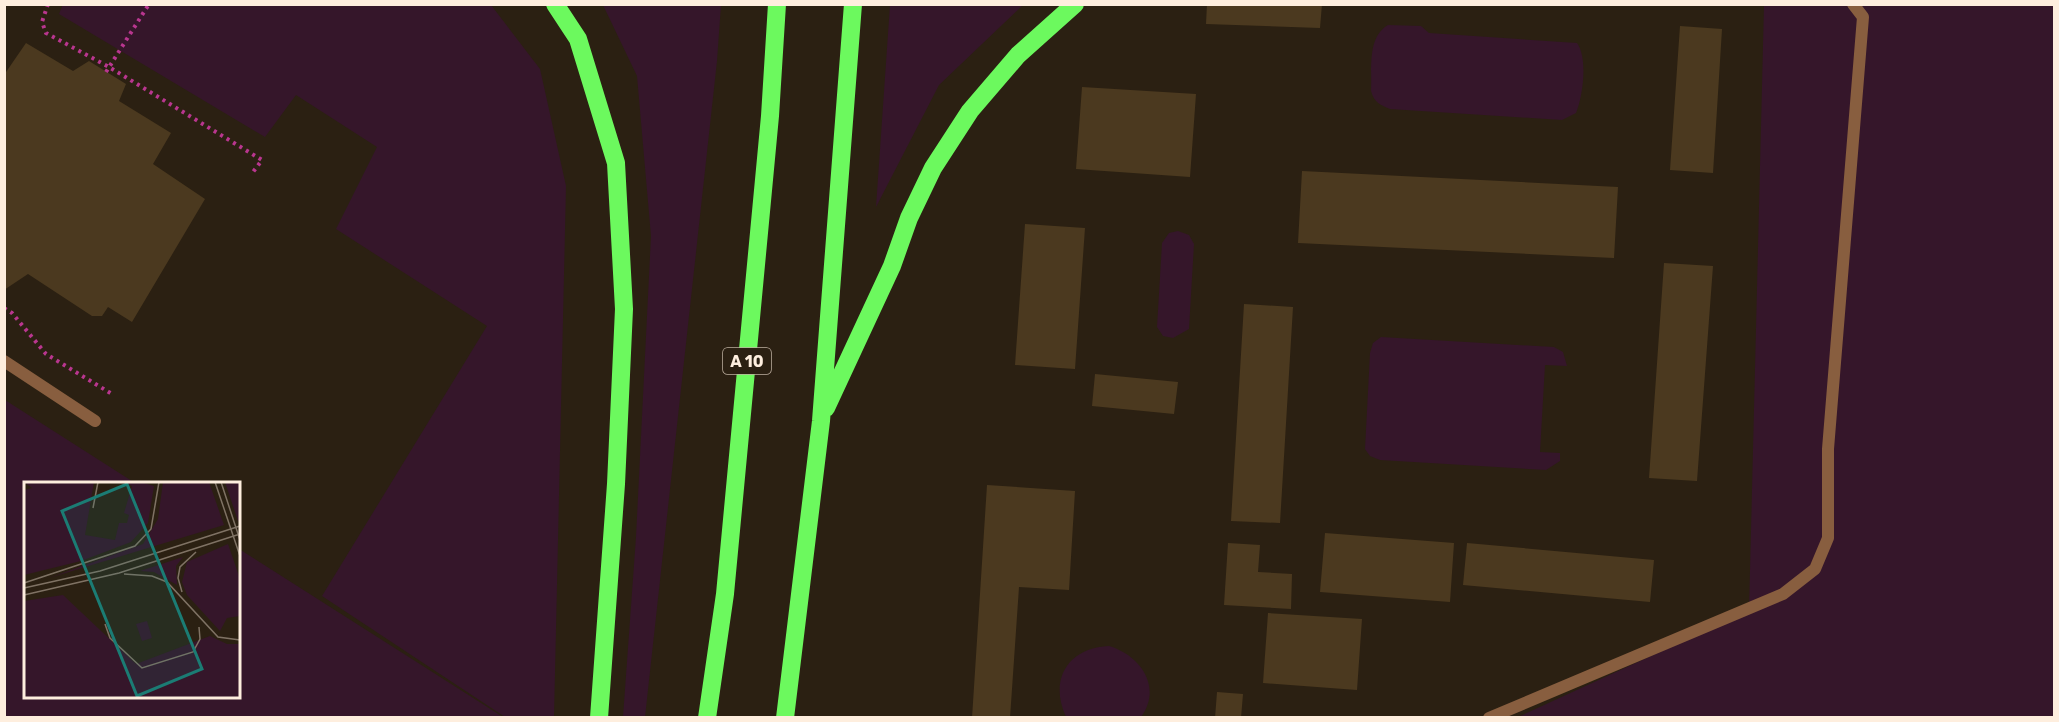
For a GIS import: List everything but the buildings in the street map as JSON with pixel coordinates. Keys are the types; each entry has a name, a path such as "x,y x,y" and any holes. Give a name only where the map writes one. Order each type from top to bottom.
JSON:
{"highway":[{"path":"555,4 578,39 616,163 624,309 616,484 599,717"},
{"name":"A 10","path":"707,717 725,594 770,116 777,4"},
{"path":"785,717 820,420 853,4"},
{"path":"820,420 892,266 909,218 933,168 970,111 1017,55 1075,4"}],"lane":[{"path":"1489,717 1783,594 1815,569 1828,538 1828,449 1863,17 1852,4"},
{"path":"4,361 95,421"}],"path":[{"path":"48,4 42,22 46,33 109,67 262,160 253,172"},
{"path":"106,72 149,4"},
{"path":"4,308 12,313 46,354 112,394"}],"shaded area":[{"path":"63,4 491,5 540,69 566,186 554,717 505,717 322,596 487,326 336,229 377,147 296,95 265,137 59,14"},
{"path":"603,5 721,5 717,61 645,717 623,717 636,537 651,236 637,76"},
{"path":"890,5 1023,5 939,85 876,207"},
{"path":"1764,5 2054,5 2054,717 1516,718 1749,611"},
{"path":"1388,25 1421,26 1429,33 1577,43 1582,58 1583,77 1581,97 1576,113 1562,120 1390,109 1383,106 1372,95 1371,64 1377,37"},
{"path":"1178,231 1189,235 1194,244 1189,329 1173,338 1163,336 1157,327 1162,243 1169,233"},
{"path":"1381,337 1554,347 1563,352 1567,366 1545,365 1540,452 1560,453 1560,461 1546,470 1380,460 1370,456 1365,449 1370,353 1373,343"},
{"path":"5,400 133,482 24,482 24,698 240,698 240,550 503,717 5,717"},
{"path":"1109,646 1130,657 1145,674 1150,695 1141,717 1066,717 1060,691 1065,668 1082,653 1094,648"}]}
